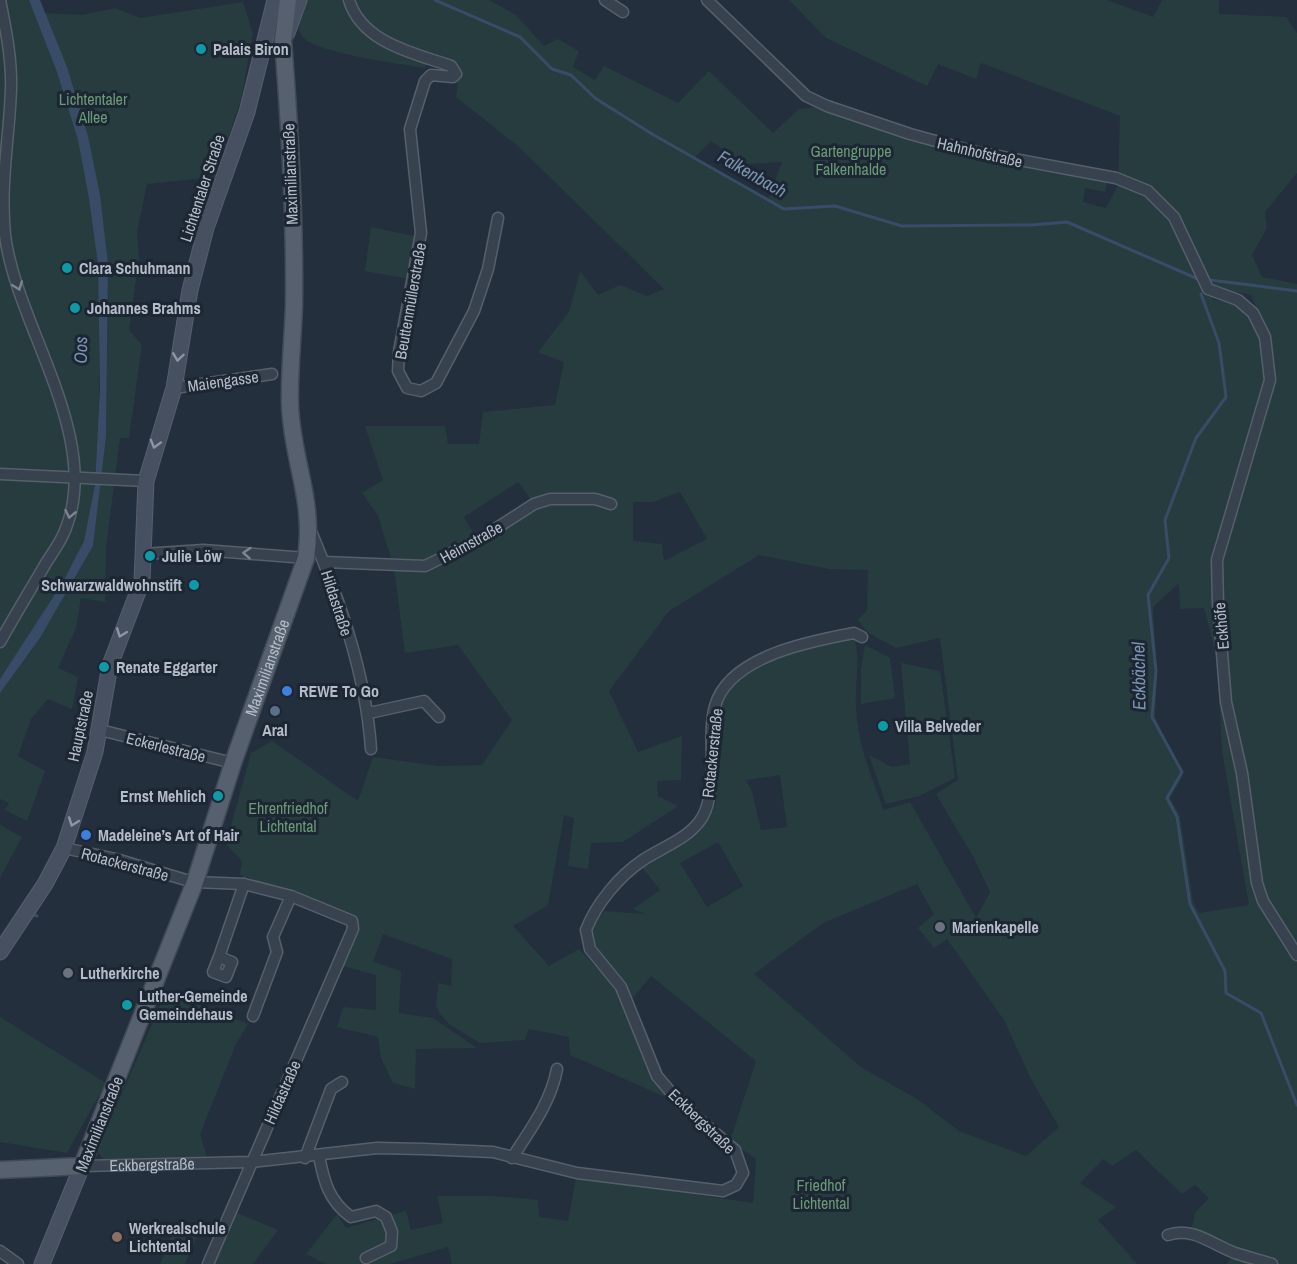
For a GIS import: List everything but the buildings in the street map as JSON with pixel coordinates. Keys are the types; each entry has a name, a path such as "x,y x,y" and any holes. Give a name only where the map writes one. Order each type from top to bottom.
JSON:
{"main road":[{"name":"Lichtentaler Straße","path":"174,388 183,326 206,228 247,112 275,0"},
{"name":"Maximilianstraße","path":"42,1264 191,881 306,558 310,529 308,503 292,433 294,305 283,41 288,0"},
{"name":"Maximilianstraße","path":"283,41 298,0"},
{"name":"Hauptstraße","path":"0,952 45,884 64,848 79,805 100,730 110,665 137,597 144,554 146,481 174,388"},
{"name":"Eckbergstraße","path":"0,1170 82,1166"}],"street":[{"path":"0,0 8,40 11,90 1,198 6,238 15,280 55,386 70,442 74,477 66,528 0,642"},
{"name":"Beuttenmüllerstraße","path":"349,0 351,8 361,21 372,33 387,43 456,70 453,77 431,75 425,81 410,129 421,233 399,352 398,371 406,388 421,391 436,383 474,311 488,269 498,218"},
{"path":"605,0 623,12"},
{"name":"Hahnhofstraße","path":"707,0 806,96 827,106 976,152 1116,178 1148,191 1174,217 1208,289 1238,300"},
{"name":"Eckhöfe","path":"1238,300 1253,313 1265,337 1270,380 1217,560 1226,702 1242,773 1257,884 1263,901 1297,955"},
{"name":"Maiengasse","path":"174,388 272,374"},
{"path":"0,474 146,481"},
{"name":"Heimstraße","path":"324,562 425,566 478,540 534,504 550,499 584,499 611,504"},
{"name":"Hildastraße","path":"310,529 324,562 354,655 369,713 371,749"},
{"path":"144,554 203,550 306,558"},
{"name":"Rotackerstraße","path":"590,920 613,886 629,870 692,830 701,820 711,783 716,704 733,678 752,664 803,642 854,633 862,637"},
{"path":"369,713 424,701 439,717"},
{"name":"Eckerlestraße","path":"100,730 233,763"},
{"name":"Rotackerstraße","path":"64,848 116,859 191,881 244,884 291,896 352,921"},
{"path":"219,957 244,884"},
{"path":"253,1016 281,955 273,937 291,896"},
{"name":"Eckbergstraße","path":"82,1166 251,1162 305,1158 377,1148 424,1149 493,1152 577,1173 723,1191 736,1185 743,1173 735,1150 681,1104 657,1076 621,987 590,949 586,930 590,920"},
{"name":"Hildastraße","path":"208,1264 353,929 352,921"},
{"path":"512,1158 545,1106 557,1069"},
{"path":"305,1158 331,1089 342,1082"},
{"path":"319,1156 324,1185 338,1208 351,1217 376,1211 386,1217 392,1232 391,1246 366,1258"},
{"path":"1168,1235 1177,1232 1191,1233 1234,1252 1272,1264"},
{"path":"0,1251 18,1264"}],"green space":[{"name":"Lichtentaler Allee","path":"0,0 29,0 35,15 45,13 82,15 115,8 141,18 243,2 253,34 241,99 215,177 147,184 137,232 139,258 129,330 142,345 129,438 120,438 106,548 105,602 81,598 76,628 58,668 78,677 72,709 48,699 31,719 18,756 45,771 27,821 5,810 9,803 0,799 0,693 40,638 93,546 106,437 108,264 98,264 100,335 98,428 96,474 87,532 56,595 0,679"},
{"path":"305,0 489,0 516,15 544,46 558,39 579,51 573,67 595,80 604,66 678,103 709,71 773,133 799,109 827,106 910,134 1108,177 1105,192 1085,188 1083,202 1106,208 1118,185 1120,116 981,63 976,79 938,64 927,86 826,38 789,0 1107,0 1153,17 1162,0 1219,0 1219,14 1286,17 1297,33 1297,173 1265,212 1267,228 1252,255 1262,277 1297,284 1297,1264 1227,1264 1234,1253 1191,1233 1195,1213 1209,1198 1195,1185 1182,1194 1136,1150 1112,1166 1103,1159 1080,1183 1116,1207 1098,1220 1137,1264 452,1264 448,1247 390,1264 326,1264 306,1254 337,1214 346,1228 406,1211 411,1230 443,1223 437,1196 493,1196 538,1200 539,1217 568,1221 576,1177 753,1203 756,1159 730,1141 756,1061 651,976 632,999 620,977 593,947 589,935 591,924 605,911 646,914 633,909 660,890 641,866 701,831 716,803 718,709 735,680 751,668 803,644 845,637 855,640 856,706 859,732 884,810 910,802 976,918 990,892 974,858 936,794 958,780 940,638 896,648 867,632 858,620 867,610 868,570 829,569 759,555 669,611 609,691 638,752 682,736 681,780 657,781 658,796 678,806 623,842 591,843 588,869 568,866 574,818 564,815 548,905 513,926 549,966 579,949 607,978 635,1019 647,1053 681,1104 570,1055 569,1037 529,1029 525,1040 480,1043 449,1024 436,1005 438,983 451,986 452,959 383,934 373,962 401,971 399,1013 433,1018 477,1048 416,1049 415,1089 393,1083 381,1058 378,1037 337,1027 343,1007 376,1010 376,975 343,966 358,925 306,906 303,897 240,875 242,861 226,844 251,753 272,741 358,801 373,757 438,766 482,765 512,720 458,645 405,653 394,568 427,569 455,558 535,505 583,502 603,505 604,496 545,494 534,504 518,482 464,517 478,540 422,563 392,561 378,516 362,493 383,480 365,426 445,426 448,444 479,444 483,412 555,405 564,362 538,352 569,312 580,271 598,295 620,285 647,296 664,289 519,147 456,97 459,73 428,57 425,68 339,52 308,41 301,35 298,26","holes":["711,141 743,164 782,162 768,199 694,158","1223,290 1251,295 1270,339 1240,306 1212,299","680,492 707,539 664,561 662,544 633,541 633,502 653,502","1179,583 1180,609 1204,608 1217,658 1222,751 1249,905 1199,913 1193,902 1180,816 1170,798 1183,776 1155,717 1157,672 1153,607","780,775 787,827 761,830 752,791 746,780","718,842 743,886 707,907 680,863","917,884 934,914 918,928 934,948 947,939 1004,1020 1032,1081 1059,1127 1026,1156 959,1131 917,1099 861,1067 754,974 823,923"]},
{"path":"371,227 414,236 410,279 365,271"},
{"path":"865,645 890,658 895,698 861,704 861,669"},
{"path":"901,663 940,671 955,778 919,796 886,804 869,755 892,767 910,764"},
{"path":"0,825 22,837 0,878"},
{"path":"166,992 248,1024 236,1044 200,1134 207,1157 103,1159 97,1151"},
{"path":"0,1017 106,1083 67,1153 0,1142"},
{"path":"231,1210 278,1230 253,1264 208,1264"},
{"path":"175,1227 197,1236 185,1264 160,1264"}],"water":[{"path":"29,0 40,0 67,67 88,136 100,195 108,264 106,437 93,546 40,638 0,693 0,679 63,582 84,541 95,485 100,387 98,264 89,198 78,140 57,72"}],"waterway":[{"name":"Falkenbach","path":"435,0 520,37 552,69 571,75 595,98 652,134 784,209 835,206 902,226 1032,225 1067,222 1198,279"},
{"name":"Falkenbach","path":"1210,280 1297,291"},
{"name":"Eckbächel","path":"1201,294 1219,343 1226,397 1196,438 1165,520 1169,558 1148,595 1156,671 1152,717 1182,772 1167,798 1177,817 1190,904 1225,971 1226,993 1261,1013 1297,1105"}],"place":[{"name":"Palais Biron","path":"201,49"},
{"name":"Clara Schuhmann","path":"67,268"},
{"name":"Johannes Brahms","path":"75,308"},
{"name":"Julie Löw","path":"150,556"},
{"name":"Schwarzwaldwohnstift","path":"194,585"},
{"name":"Renate Eggarter","path":"104,667"},
{"name":"REWE To Go","path":"287,691"},
{"name":"Aral","path":"275,711"},
{"name":"Villa Belveder","path":"883,726"},
{"name":"Ernst Mehlich","path":"218,796"},
{"name":"Madeleine’s Art of Hair","path":"86,835"},
{"name":"Marienkapelle","path":"940,927"},
{"name":"Lutherkirche","path":"68,973"},
{"name":"Luther-Gemeinde Gemeindehaus","path":"127,1005"},
{"name":"Werkrealschule Lichtental","path":"117,1237"}],"park label":[{"name":"Gartengruppe Falkenhalde","path":"851,160"},
{"name":"Ehrenfriedhof Lichtental","path":"288,817"},
{"name":"Friedhof Lichtental","path":"821,1194"}],"water label":[{"name":"Oos","path":"81,350"}]}
